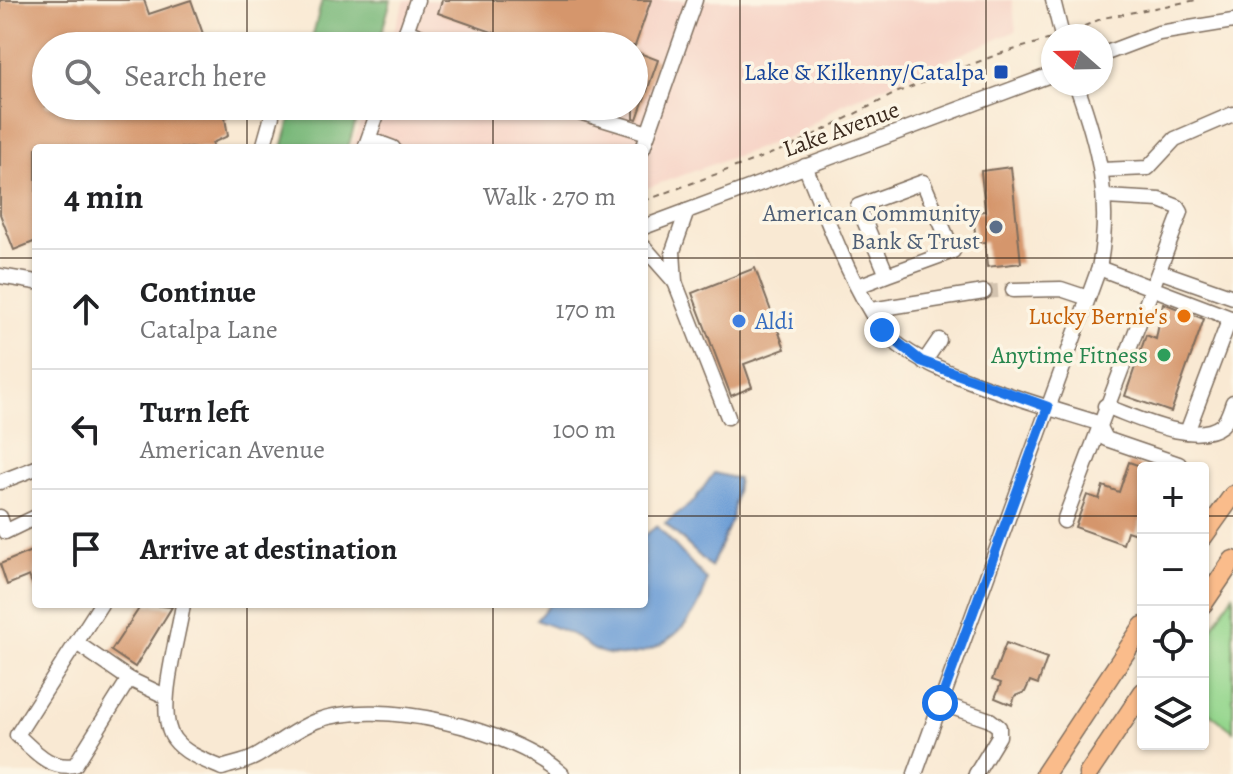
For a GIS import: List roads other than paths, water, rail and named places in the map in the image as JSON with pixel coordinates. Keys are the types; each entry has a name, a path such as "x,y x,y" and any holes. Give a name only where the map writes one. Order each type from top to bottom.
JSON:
{"main road":[{"path":"1205,534 1233,495"},
{"path":"1209,595 1233,560"},
{"path":"1045,774 1137,635"},
{"path":"1088,774 1137,701"}],"street":[{"path":"406,32 417,0"},
{"path":"594,120 646,141 695,0"},
{"path":"1053,0 1059,24"},
{"path":"1113,50 1159,33 1233,21"},
{"name":"Lake Avenue","path":"648,226 1041,78"},
{"path":"915,774 1099,268 1105,239 1105,197 1096,138 1080,96"},
{"path":"1101,170 1148,168 1175,139 1233,114"},
{"path":"264,144 271,120"},
{"path":"367,144 375,120"},
{"path":"805,166 858,286 882,330 924,362 1098,423 1106,439 1173,462"},
{"path":"858,286 953,251 923,182 858,206 887,275"},
{"path":"1064,521 1098,423 1181,212 1178,207 1160,200 1105,197"},
{"path":"687,211 673,251 675,282 728,417"},
{"path":"648,252 675,282"},
{"path":"1099,268 1231,318 1187,432"},
{"path":"1159,271 1233,297"},
{"path":"0,276 32,281"},
{"path":"1013,290 1061,289 1088,298"},
{"path":"871,310 984,292"},
{"path":"924,362 939,340"},
{"path":"1105,406 1179,433 1219,427 1233,402"},
{"path":"0,482 32,470"},
{"path":"0,517 5,532 32,519"},
{"path":"99,608 17,735 48,762 62,768 75,765 129,679"},
{"path":"182,608 165,696 172,738 190,753 222,768 253,758 315,721 356,711 421,716 493,735 562,774"},
{"path":"78,644 129,679 165,696"},
{"path":"940,703 990,720 999,727 999,736 976,774"}],"water":[{"path":"714,473 738,479 732,519 711,567 665,523 693,502"},
{"path":"657,526 707,580 693,615 667,641 634,654 616,655 594,650 577,637 536,620 546,608 648,608 648,533"}],"tunnel":[{"path":"984,292 1013,290"}],"place":[{"name":"Lake & Kilkenny/Catalpa","path":"1001,72"},
{"name":"American Community Bank & Trust","path":"996,227"},
{"name":"Lucky Bernie's","path":"1184,316"},
{"name":"Aldi","path":"739,321"},
{"name":"Anytime Fitness","path":"1164,355"}]}
